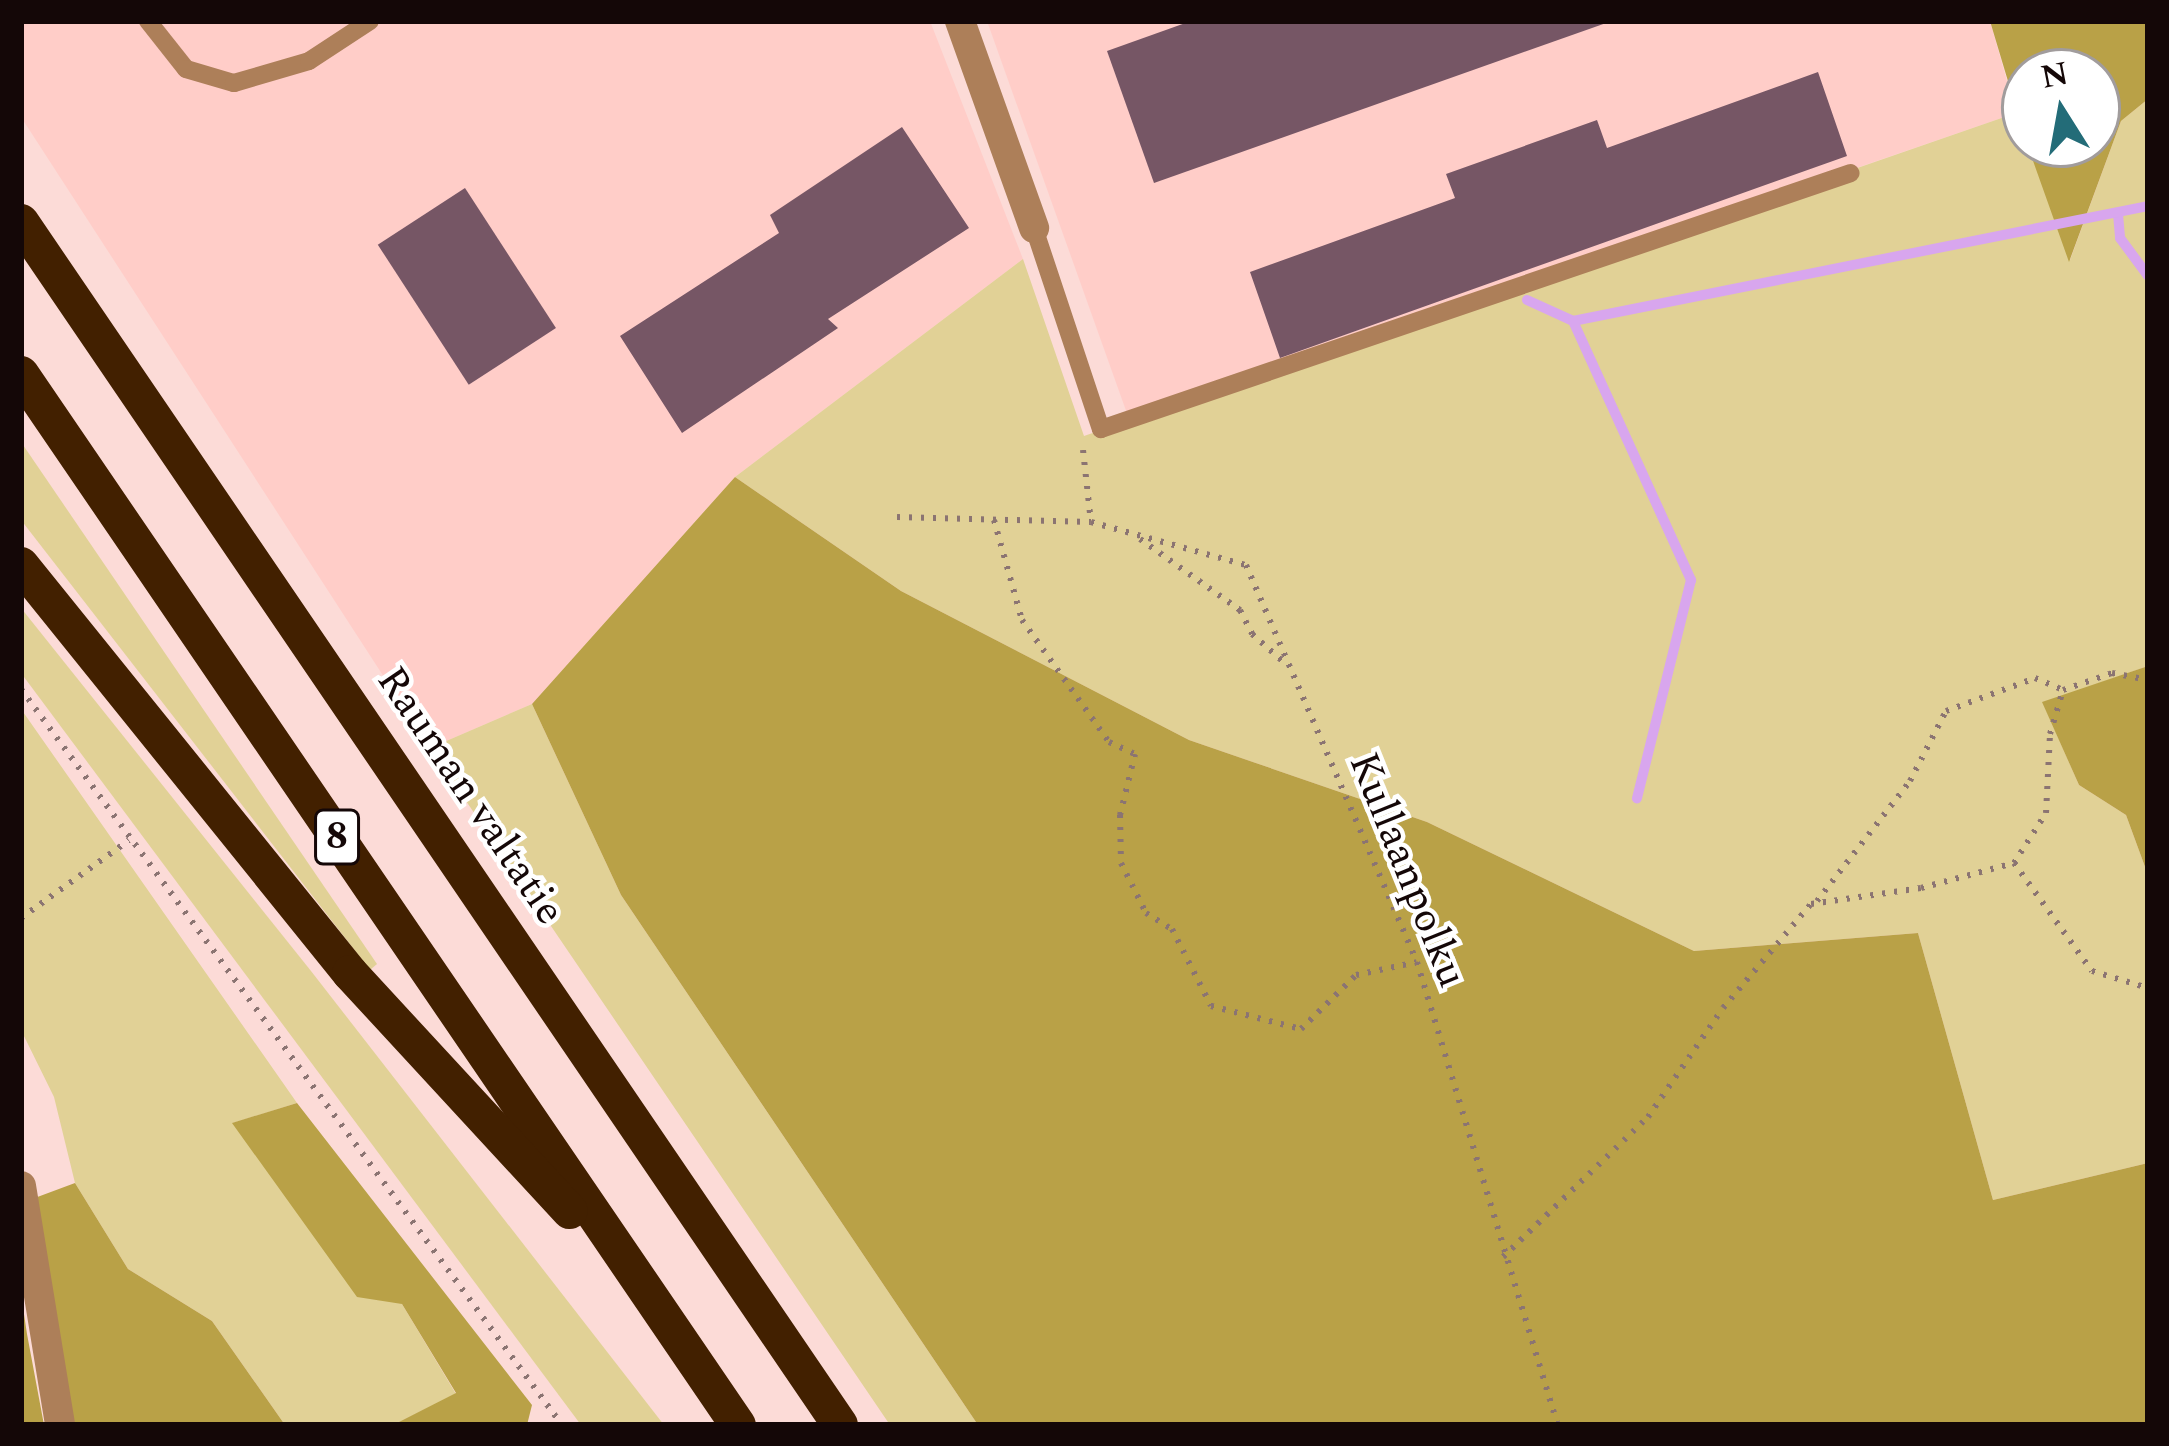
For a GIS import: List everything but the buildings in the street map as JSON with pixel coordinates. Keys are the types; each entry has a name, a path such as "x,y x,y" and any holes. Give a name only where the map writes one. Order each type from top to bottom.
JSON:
{"highway":[{"name":"Rauman valtatie","path":"21,222 840,1425"},
{"name":"8","path":"21,374 738,1425"},
{"path":"21,566 350,974 653,1301"}],"street":[{"path":"960,21 1034,228"},
{"path":"21,1186 60,1425"}],"lane":[{"path":"148,21 186,69 234,83 309,62 357,24"},
{"path":"1034,228 1101,429 1851,173"}],"path":[{"path":"1079,454 1091,522"},
{"name":"Kullaanpolku","path":"897,517 1091,522 1246,565 1418,962 1503,1257 1558,1425"},
{"path":"994,520 1022,620 1109,742 1135,754 1120,815 1121,862 1146,913 1172,928 1211,1006 1301,1029 1356,975 1418,962"},
{"path":"1132,533 1240,610 1252,634 1291,668"},
{"path":"1503,1257 1648,1117 1724,1008 1816,903 1910,781 1946,711 2035,678 2063,690 2112,673 2148,680"},
{"path":"21,689 562,1425"},
{"path":"1816,903 1921,888 2014,863 2046,813 2050,734 2063,690"},
{"path":"21,918 129,839"},
{"path":"2014,863 2092,971 2148,988"}],"shaded area":[{"path":"21,21 930,21 1023,259 735,477 532,704 430,748 21,117"},
{"path":"987,21 1990,21 2001,60 2001,118 1129,419"},
{"path":"1990,21 2148,21 2148,99 2121,121 2121,48 2001,48 2001,58"},
{"path":"2148,99 2148,666 2043,703 2079,785 2126,815 2148,875 2148,1163 1993,1200 1918,933 1694,951 1427,822 1189,740 901,591 735,477 1023,259 1084,436 2001,118 2001,168 2036,168 2070,260 2104,168 2121,168 2121,121"},
{"path":"2036,168 2104,168 2069,262"},
{"path":"21,442 377,964 370,970 21,520"},
{"path":"735,477 901,591 1189,740 1427,822 1694,951 1918,933 1993,1200 2148,1163 2148,1425 978,1425 621,895 532,704"},
{"path":"21,608 664,1425 581,1425 21,673"},
{"path":"2148,666 2148,875 2126,815 2079,785 2042,702"},
{"path":"532,704 621,895 978,1425 890,1425 430,748"},
{"path":"21,709 297,1103 233,1123 402,1304 456,1394 393,1425 285,1425 212,1321 128,1269 75,1183 54,1097 21,1030"},
{"path":"297,1103 532,1405 527,1425 393,1425 456,1393 402,1304 357,1297 232,1123"},
{"path":"75,1183 128,1269 212,1321 285,1425 74,1425 32,1199"},
{"path":"21,1294 27,1334 44,1425 21,1425"}],"waterway":[{"path":"1527,300 1573,321 2148,206"},
{"path":"2118,214 2120,238 2148,276"},
{"path":"1573,321 1691,580 1637,798"}]}
